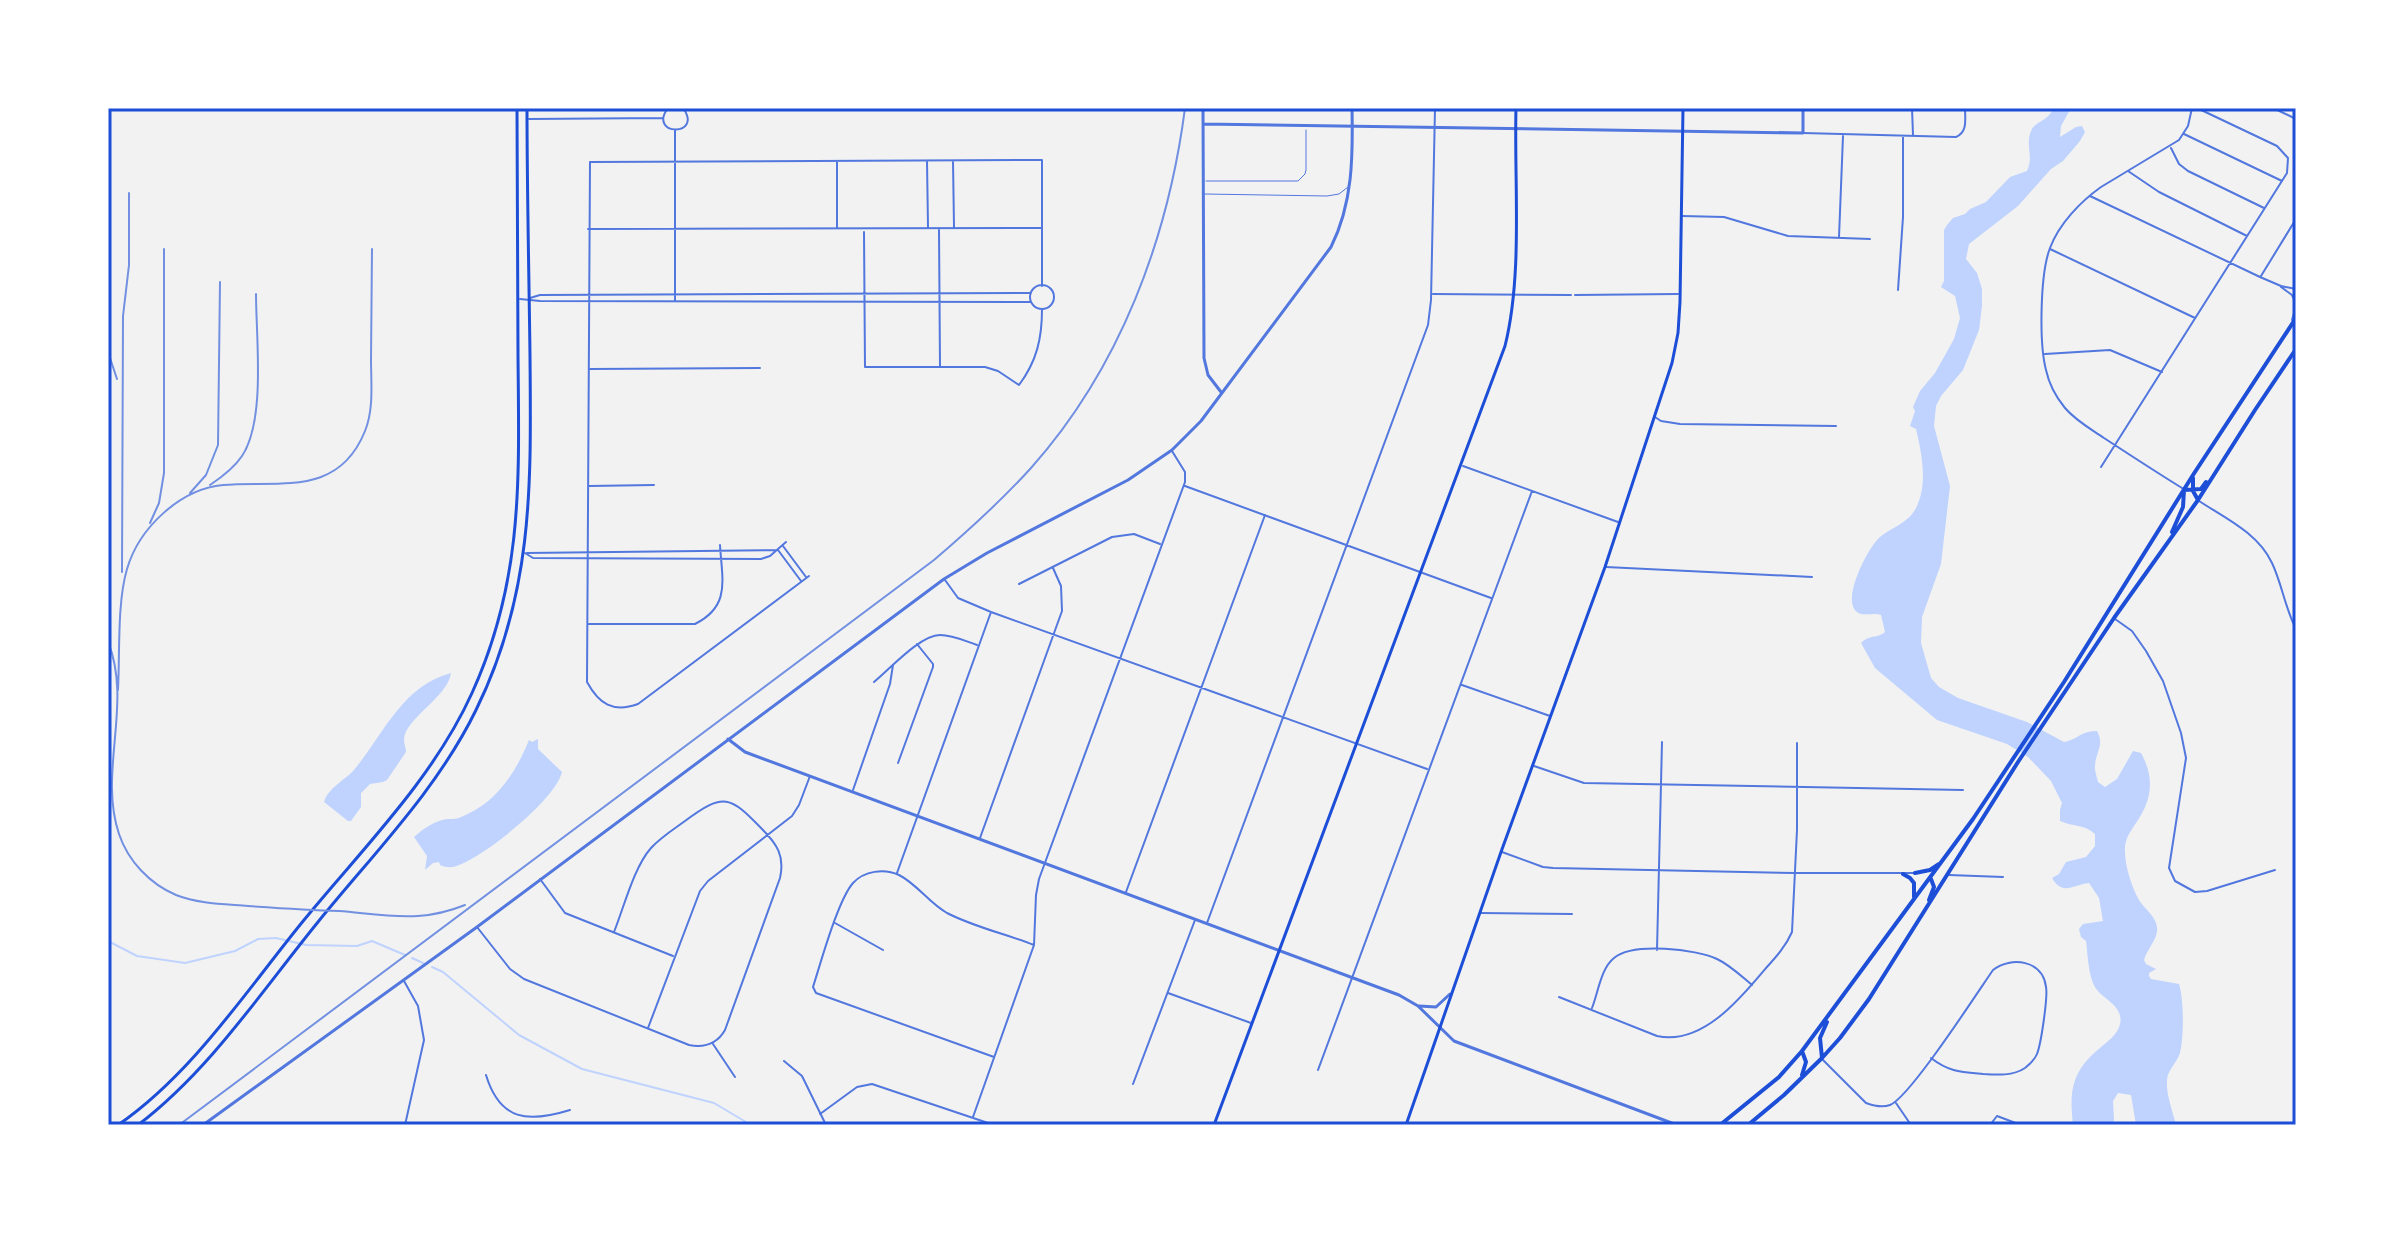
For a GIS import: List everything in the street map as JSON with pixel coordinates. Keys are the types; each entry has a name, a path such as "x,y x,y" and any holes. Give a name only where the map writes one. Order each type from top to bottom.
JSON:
{"highway":[{"path":"1722,1124 1779,1077 1802,1051 1930,879 2064,682 2176,501 2296,318"},
{"path":"1748,1125 1822,1058 1869,999 2018,762 2114,618 2198,500 2296,349"},
{"path":"2193,475 2193,491 2198,500"},
{"path":"2184,490 2201,489 2212,475"},
{"path":"2163,549 2177,524 2185,499 2184,490"},
{"path":"2176,501 2198,500"},
{"path":"1915,873 1930,870 1941,863"},
{"path":"1903,874 1914,883 1912,902"},
{"path":"1921,917 1934,887 1930,879"},
{"path":"1822,1058 1820,1038 1829,1016"},
{"path":"1799,1081 1806,1062 1802,1051"}],"main road":[{"path":"138,1125 171,1097 216,1050 416,805 441,771 493,672 509,626 525,553 531,464 527,108"},
{"path":"1214,1125 1505,346 1513,294 1516,108"},
{"path":"1406,1125 1605,567 1674,353 1679,324 1683,108"},
{"path":"517,109 527,119"},
{"path":"118,1125 148,1101 193,1056 254,982 435,758 471,694 497,623 513,553 519,494 517,109"}],"street":[{"path":"663,118 668,108"},
{"path":"663,118 668,128 683,128 688,122 688,114 683,108"},
{"path":"1203,108 1204,358 1208,375 1221,392"},
{"path":"203,1125 477,927 944,579 987,553 1128,480 1172,450 1201,421 1331,247 1343,218 1350,186 1352,108"},
{"path":"1207,923 1428,325 1435,108"},
{"path":"1803,108 1803,133"},
{"path":"1912,108 1913,136"},
{"path":"1203,124 1956,137 1965,129 1965,108"},
{"path":"2184,490 2077,419 2054,393 2044,355 2042,282 2050,249 2063,225 2089,196 2127,170 2171,147 2184,134 2192,108"},
{"path":"2101,467 2283,182 2289,163 2282,150 2197,108"},
{"path":"2273,108 2296,119"},
{"path":"527,119 663,118"},
{"path":"675,130 675,301"},
{"path":"1838,238 1843,134"},
{"path":"2184,134 2283,182"},
{"path":"1898,290 1903,217 1903,136"},
{"path":"2171,147 2183,168 2265,209"},
{"path":"927,160 928,229"},
{"path":"953,160 954,228"},
{"path":"525,553 533,558 588,558 761,559 784,544 808,577 661,688 629,707 608,707 593,693 587,682 588,624 588,558 588,551 588,486 588,369 588,301 588,295 588,229 590,162 1042,160 1042,286"},
{"path":"837,161 837,230"},
{"path":"2127,170 2159,192 2247,236"},
{"path":"2089,196 2260,277 2296,289"},
{"path":"1681,216 1724,217 1788,236 1870,239"},
{"path":"2260,277 2296,219"},
{"path":"588,229 1042,228"},
{"path":"939,229 940,367"},
{"path":"864,230 865,367 985,367 998,371 1019,385 1039,349 1042,309"},
{"path":"2050,249 2196,319"},
{"path":"1042,286 1051,290 1054,298 1051,305 1042,309 1031,302 1031,293 1034,288 1042,286"},
{"path":"2281,286 2292,295 2296,305 2290,328"},
{"path":"529,299 540,295 1031,293"},
{"path":"794,294 794,301"},
{"path":"1431,294 1680,294"},
{"path":"518,298 540,301 1031,302"},
{"path":"2044,355 2110,350 2162,372"},
{"path":"588,369 760,368"},
{"path":"1654,416 1661,421 1680,424 1836,426"},
{"path":"973,1117 1034,945 1036,895 1045,863 1183,485 1185,472 1172,450"},
{"path":"1461,466 1620,522"},
{"path":"588,486 654,485"},
{"path":"1183,485 1492,599"},
{"path":"1318,1070 1532,491"},
{"path":"2198,500 2250,534 2262,546 2272,563 2296,629"},
{"path":"1126,893 1265,515"},
{"path":"1019,584 1112,537 1134,534 1161,544"},
{"path":"588,624 695,624 709,617 719,606 722,591 720,545"},
{"path":"513,553 778,549"},
{"path":"778,549 802,581"},
{"path":"1605,567 1812,577"},
{"path":"979,839 1063,602 1061,586 1053,568"},
{"path":"944,579 958,598 991,612 1429,770"},
{"path":"896,874 991,612"},
{"path":"2114,618 2132,631 2146,651 2163,681 2181,733 2186,758 2169,868 2175,881 2195,892 2207,891 2275,870"},
{"path":"874,682 917,644 933,635 978,646"},
{"path":"898,763 933,667 917,644"},
{"path":"852,792 890,684 893,665"},
{"path":"1460,684 1551,716"},
{"path":"728,739 745,752 1405,998 1417,1005 1454,1041 1677,1125"},
{"path":"1657,950 1662,742"},
{"path":"1559,997 1657,1036 1673,1037 1693,1031 1717,1018 1752,985 1788,942 1792,932 1796,873 1797,743"},
{"path":"1533,765 1580,782 1963,790"},
{"path":"648,1029 693,906 704,885 796,811 810,776"},
{"path":"477,927 520,977 689,1045 703,1046 713,1043 725,1030 780,878 781,853 769,835 738,806 720,801 706,805 650,849 614,932"},
{"path":"1501,852 1547,867 1915,873 1930,879"},
{"path":"995,1057 816,993 813,987 835,923 846,894 857,879 875,872 896,874 944,911 1034,945"},
{"path":"1948,875 2003,877"},
{"path":"540,879 565,913 674,956"},
{"path":"1480,913 1572,914"},
{"path":"1133,1084 1195,919"},
{"path":"835,923 883,950"},
{"path":"1592,1010 1606,970 1614,957 1626,951 1685,950 1706,955 1726,964 1752,985"},
{"path":"1822,1058 1866,1103 1882,1106 1895,1102 1931,1058 1993,970 2011,961 2024,962 2042,975 2047,988 2039,1049 2028,1066 2014,1073 1997,1075 1948,1070 1931,1058"},
{"path":"404,980 418,1006 424,1040 405,1125"},
{"path":"1417,1005 1436,1007 1453,991"},
{"path":"1168,993 1252,1024"},
{"path":"713,1043 735,1077"},
{"path":"784,1061 802,1076 826,1125"},
{"path":"486,1075 500,1105 517,1116 543,1116 570,1110"},
{"path":"820,1114 857,1087 880,1084 994,1125"},
{"path":"1895,1102 1911,1125"},
{"path":"1990,1125 1997,1116 2021,1125"}],"lane":[{"path":"1203,180 1298,181 1306,170 1306,126"},
{"path":"1203,194 1327,196 1339,194 1350,186"}],"water":[{"path":"2054,108 2071,108 2061,126 2060,137 2082,126 2085,132 2080,141 2018,206 1969,244 1966,259 1977,273 1982,289 1982,306 1979,330 1963,370 1936,406 1934,426 1950,486 1941,564 1922,617 1921,643 1931,678 1939,687 1958,698 2027,722 2064,742 2097,731 2100,745 2095,770 2098,782 2105,787 2117,779 2133,751 2141,753 2148,771 2150,789 2146,806 2126,840 2125,858 2136,895 2154,918 2157,927 2144,960 2156,969 2149,976 2179,984 2181,991 2181,1046 2167,1081 2176,1125 2136,1125 2131,1095 2118,1093 2113,1101 2112,1125 2073,1125 2074,1082 2083,1065 2115,1034 2120,1018 2117,1008 2094,985 2086,941 2079,929 2083,924 2103,921 2099,898 2089,883 2064,888 2052,878 2059,874 2066,862 2086,857 2095,846 2095,834 2060,821 2062,803 2051,781 2028,757 2007,744 1937,720 1875,668 1861,643 1885,632 1881,615 1860,613 1853,606 1857,575 1868,553 1878,539 1908,518 1920,499 1923,469 1916,429 1910,426 1915,411 1913,407 1954,339 1960,318 1955,296 1941,287 1944,281 1944,230 1953,218 1986,202 2010,177 2027,171 2031,131"},
{"path":"451,673 442,691 406,732 406,752 387,780 370,784 361,793 361,807 351,821 324,802 333,788 354,770 406,700 434,679"},
{"path":"538,739 538,749 562,772 547,797 518,825 471,859 452,867 433,863 425,870 427,856 414,837 433,823 459,818 484,805 510,776 529,740"}],"waterway":[{"path":"108,941 137,956 185,963 235,951 258,939 276,938 306,945 357,946 372,941 405,955"},
{"path":"412,958 423,963"},
{"path":"432,967 443,972 519,1035 582,1069 714,1103 751,1125"}],"railway":[{"path":"179,1125 934,560 1008,492 1062,429 1090,388 1135,300 1166,205 1185,108"},
{"path":"122,572 123,316 129,265 129,193"},
{"path":"150,523 159,503 164,473 164,249"},
{"path":"118,690 124,582 133,554 151,525 177,503 207,488 305,481 339,467 353,452 365,431 371,405 372,249"},
{"path":"190,493 206,475 218,445 220,282"},
{"path":"210,485 228,472 242,456 254,422 258,378 256,294"},
{"path":"108,352 117,379"},
{"path":"108,642 115,665 117,689 112,786 114,810 119,834 128,853 157,885 176,895 203,902 388,916 430,915 465,905"}]}
